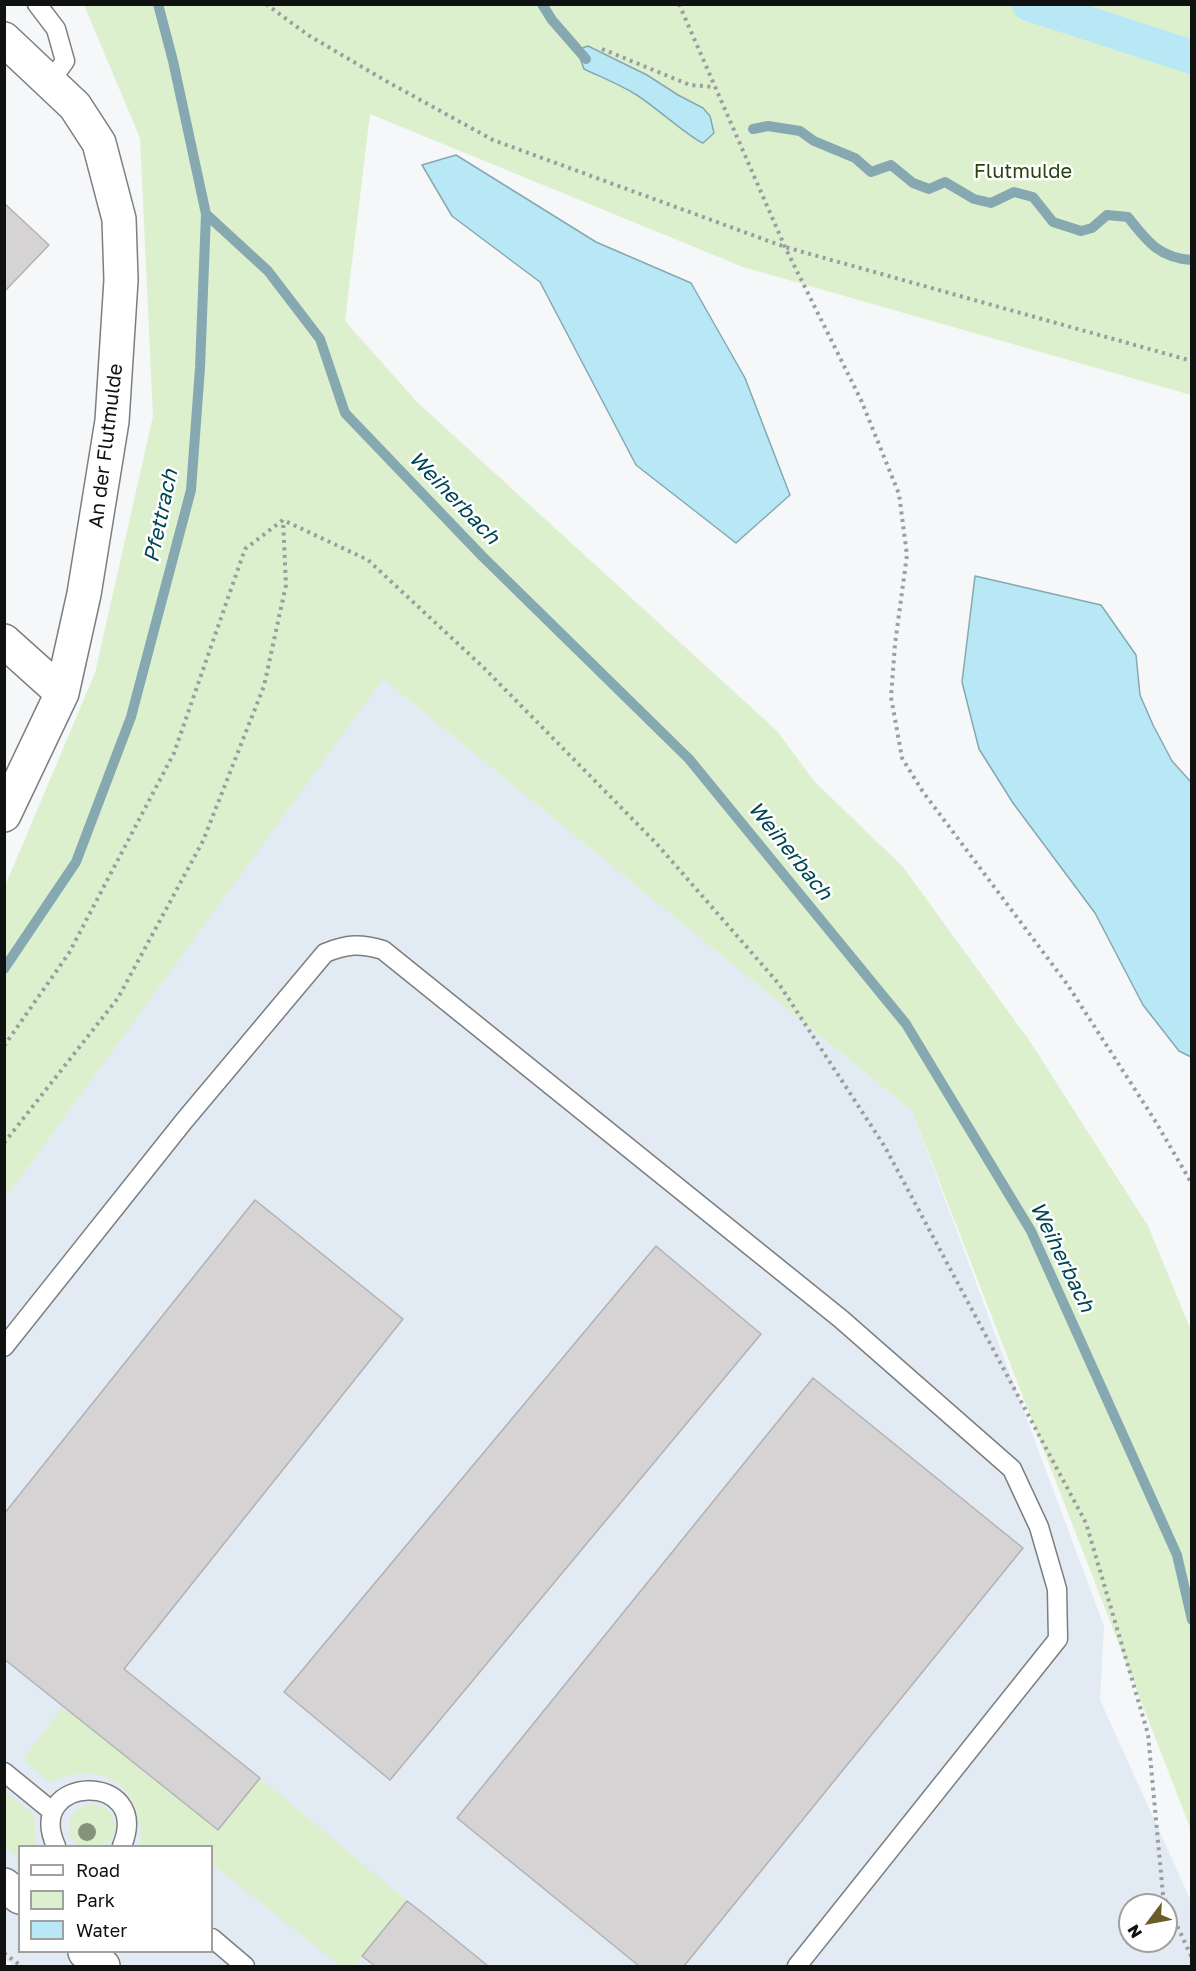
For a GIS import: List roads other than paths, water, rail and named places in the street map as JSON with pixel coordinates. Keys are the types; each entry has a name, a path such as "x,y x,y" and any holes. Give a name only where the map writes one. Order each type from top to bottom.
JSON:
{"street":[{"name":"An der Flutmulde","path":"4,39 75,106 99,143 119,219 121,280 111,432 93,554 62,693 4,815"},
{"path":"4,641 62,693"},
{"path":"4,1885 18,1896"}],"lane":[{"path":"37,4 56,29 65,61 50,82"},
{"path":"4,1347 191,1112 325,953 345,944 363,944 383,950 860,1335 1012,1469 1039,1527 1057,1589 1058,1639 797,1966"},
{"path":"4,1772 53,1812"},
{"path":"56,1845 50,1825 53,1812 70,1794 81,1789 106,1793 116,1800 123,1810 127,1835 122,1845"},
{"path":"213,1939 245,1966"}],"water":[{"path":"588,46 647,75 703,108 710,116 714,133 703,143 635,94 584,69 577,50"},
{"path":"456,155 596,242 691,283 745,378 790,495 736,543 636,465 540,282 452,216 422,165"},
{"path":"975,576 1101,605 1136,655 1140,695 1172,761 1191,782 1191,1057 1179,1051 1143,1005 1095,913 1013,803 979,749 962,682"}],"waterway":[{"name":"Pfettrach","path":"4,969 76,862 131,717 191,490 200,368 206,214 173,61 158,4"},
{"path":"542,4 552,20 586,59"},
{"name":"Flutmulde","path":"1029,4 1192,57"},
{"path":"753,129 768,126 800,131 814,141 855,158 871,172 891,165 913,183 929,189 945,182 974,199 991,203 1014,192 1033,197 1053,222 1081,231 1092,228 1107,215 1128,217 1148,241 1162,252 1181,259 1192,260"},
{"name":"Weiherbach","path":"206,214 268,271 320,339 345,413 482,556 689,759 906,1024 1031,1231 1177,1555 1192,1620"}]}
